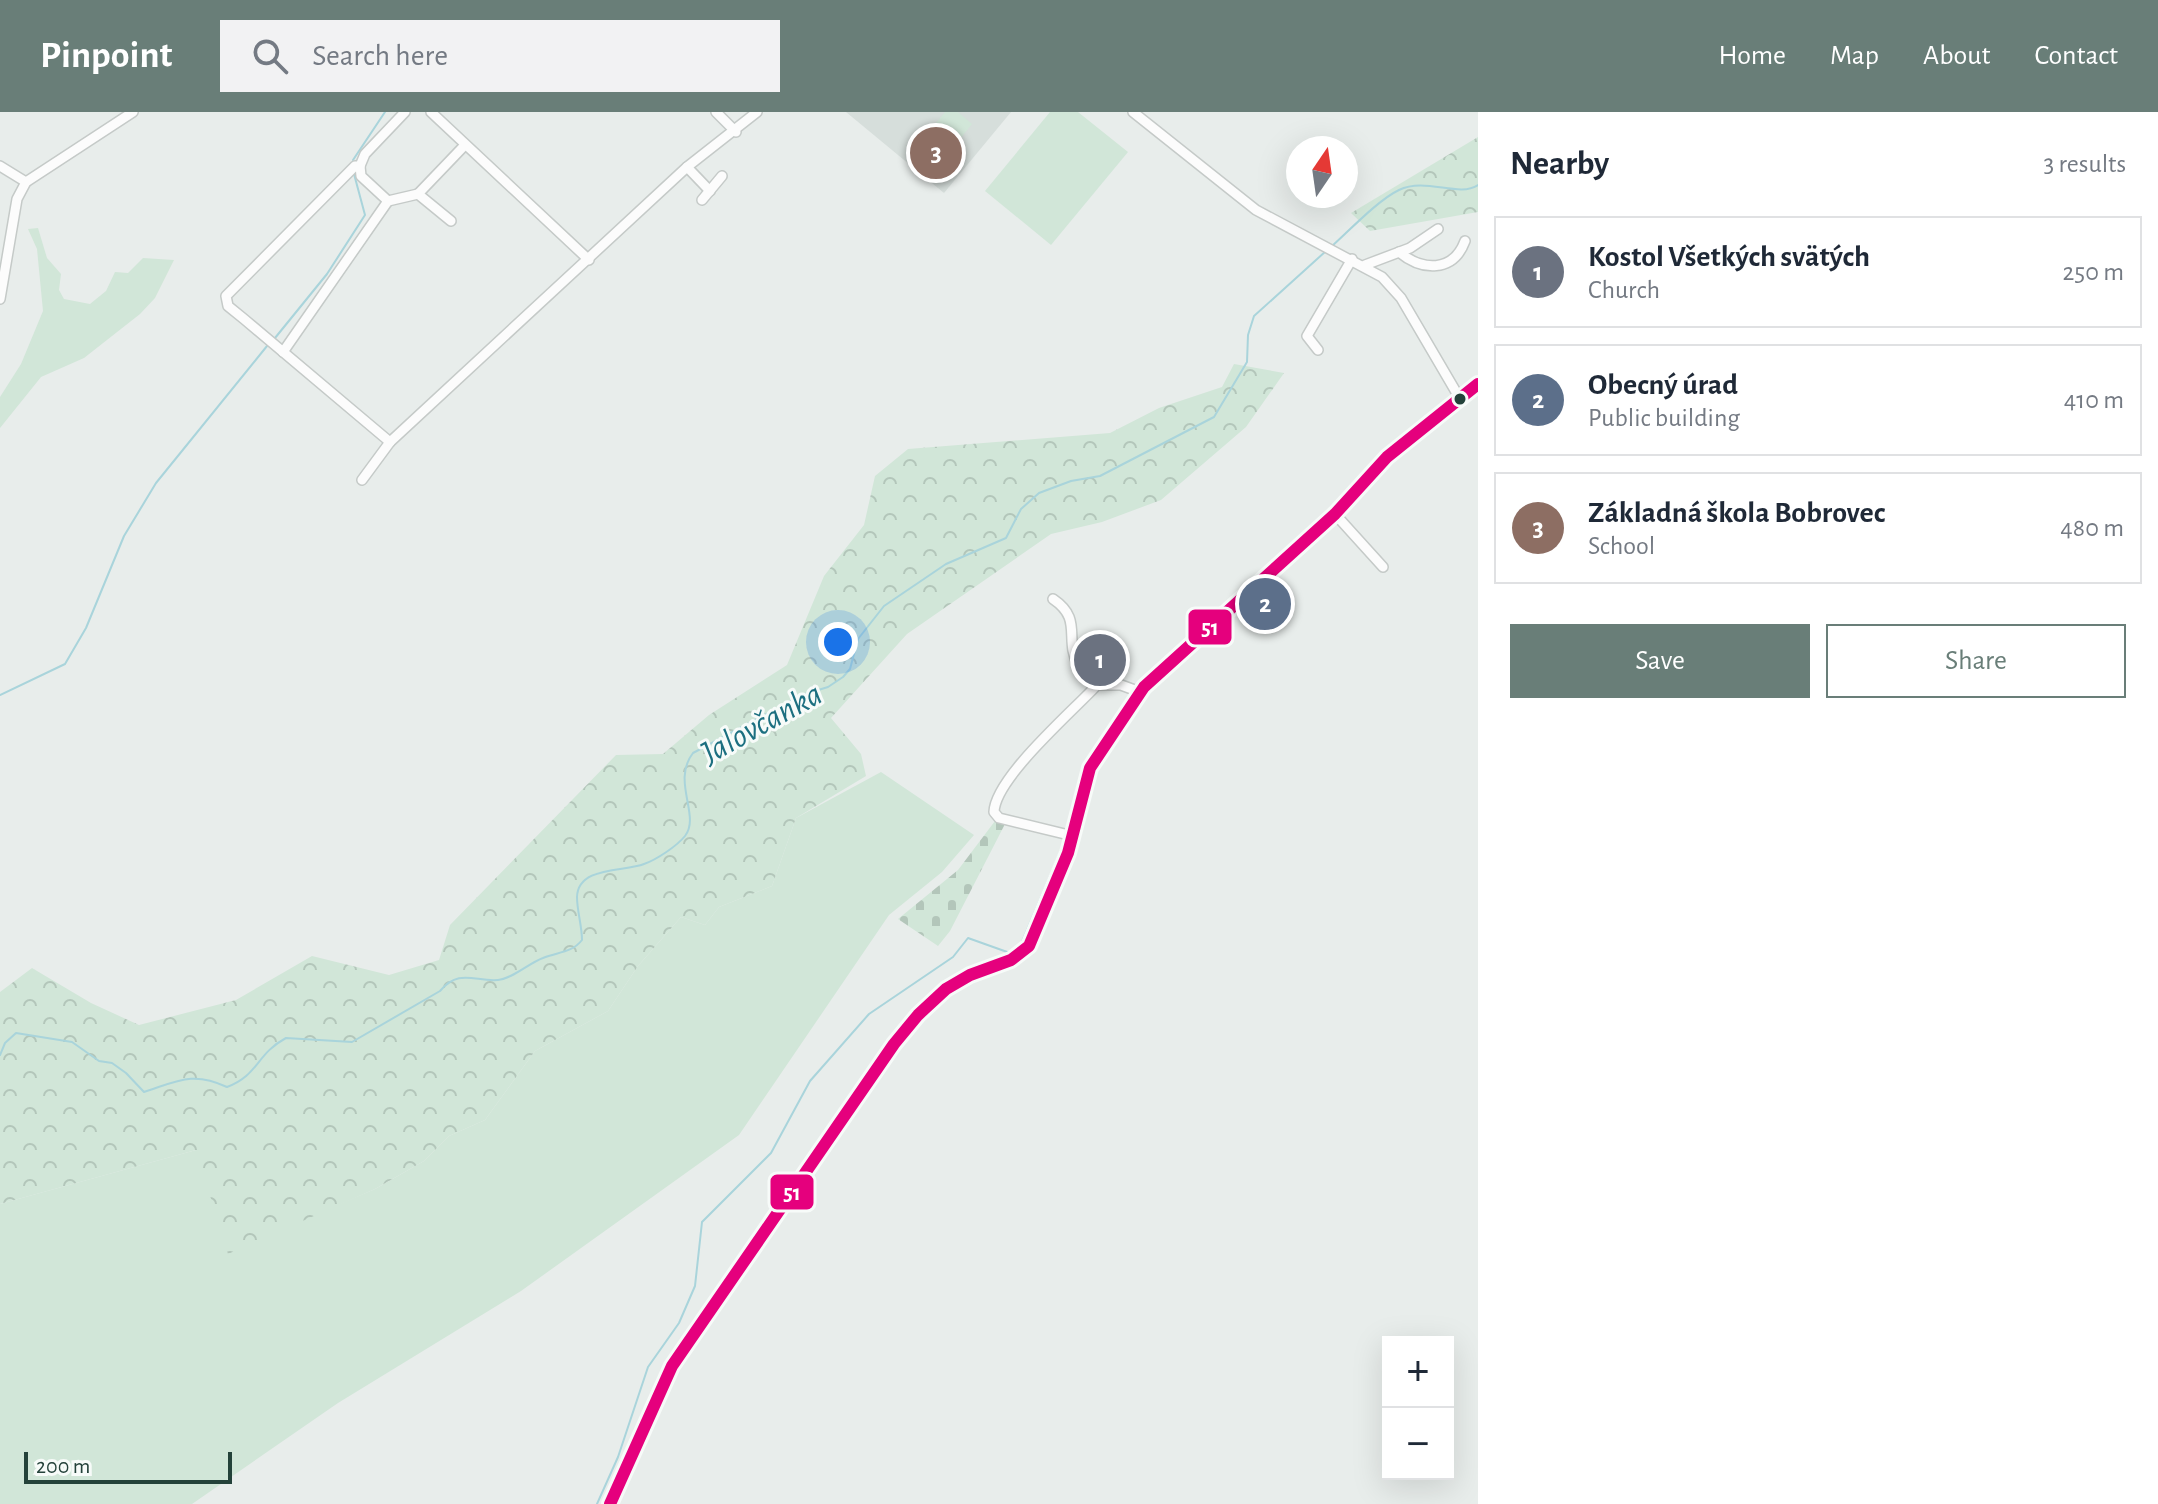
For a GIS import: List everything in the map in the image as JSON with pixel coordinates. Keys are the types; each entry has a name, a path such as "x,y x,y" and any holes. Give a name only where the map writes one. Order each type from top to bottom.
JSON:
{"street":[{"path":"0,299 17,199 26,182 133,112"},
{"path":"388,201 361,176 360,166 365,154 405,112"},
{"path":"431,112 589,260"},
{"path":"716,112 736,132"},
{"path":"362,480 390,442 687,167 736,132 757,112"},
{"path":"1133,112 1249,205 1365,265 1401,298 1459,397"},
{"path":"283,352 388,201 418,194 464,146"},
{"path":"0,166 26,182"},
{"path":"360,166 355,166 334,185 227,292 228,306 390,442"},
{"path":"687,167 710,191"},
{"path":"702,200 722,176"},
{"path":"418,194 451,221"},
{"path":"1365,265 1399,252 1438,229"},
{"path":"1399,252 1420,266 1430,268 1457,252 1465,241"},
{"path":"1318,350 1307,336 1352,259"},
{"path":"610,1504 670,1369 787,1195 918,1015 953,984 1011,960 1027,949 1073,836 1090,768 1140,692 1335,514 1387,457 1478,384"},
{"path":"1335,514 1383,567"},
{"path":"1053,599 1067,609 1072,620 1073,647 1079,667 1097,685 1121,685 1140,692"},
{"path":"1073,836 999,818 994,812 994,802 1013,775 1097,685"}],"shaded area":[{"path":"846,112 1011,112 944,193"}],"green space":[{"path":"945,112 958,112 972,124 931,175 908,157"},
{"path":"1050,112 1078,112 1128,152 1051,245 985,191"},
{"path":"1478,137 1478,212 1370,231 1351,213"},
{"path":"38,228 47,258 61,274 59,290 64,299 90,304 106,291 115,272 128,273 143,258 174,260 155,298 140,314 84,358 41,377 0,428 0,397 21,364 43,311 37,249 28,229"},
{"path":"1234,364 1284,373 1246,427 1161,500 1102,522 1051,534 907,634 831,718 861,754 866,776 796,818 772,886 719,907 705,925 681,917 638,966 608,1011 535,1051 485,1120 449,1136 424,1161 375,1189 228,1254 196,1150 0,1204 0,992 32,968 91,1003 139,1025 236,1000 312,956 389,975 439,960 450,925 616,755 663,754 709,715 787,665 824,576 864,525 875,476 908,449 1110,433 1159,408 1222,387"},
{"path":"881,772 974,835 942,872 889,915 739,1135 521,1291 338,1403 192,1504 0,1504 0,1204 196,1150 316,1214 375,1189 424,1161 449,1136 485,1120 535,1051 608,1011 638,966 681,917 705,925 719,907 772,886 796,818"},
{"path":"995,821 1005,824 950,931 938,946 898,919 958,870"}],"waterway":[{"path":"353,160 385,112"},
{"path":"275,338 327,274 365,215 354,174"},
{"name":"Jalovčanka","path":"1331,247 1373,208 1399,190 1420,186 1461,189 1478,185"},
{"name":"Jalovčanka","path":"0,1055 5,1043 16,1033 72,1042 99,1061 112,1063 144,1092 186,1079 204,1079 227,1087 246,1077 276,1044 286,1038 352,1042 454,980 503,979 538,960 574,947 582,940 577,897 579,887 585,880 603,872 649,862 685,836 690,819 685,775 693,753 802,695 828,687 843,677 850,669 858,639 884,606 946,564 1006,538 1021,509 1039,493 1071,481 1100,476 1214,417 1247,362 1248,335 1254,316 1326,251"},
{"path":"0,695 65,664 86,628 124,536 156,483 267,346"},
{"path":"1467,398 1474,393"},
{"path":"1442,420 1459,406"},
{"path":"1341,515 1394,458 1433,428"},
{"path":"1150,687 1208,635"},
{"path":"1088,796 1095,768 1142,699"},
{"path":"1079,838 1087,802"},
{"path":"597,1504 618,1457 648,1367 679,1323 695,1286 702,1222 771,1153 810,1081 869,1014 953,957 968,938 1010,953 1021,944 1065,841"}],"transit line":[{"name":"51","path":"610,1504 672,1366 894,1044 918,1015 946,989 970,975 1011,960 1029,946 1068,853 1090,768 1144,687 1335,514 1387,457 1478,384"}],"place":[{"name":"Základná škola Bobrovec","path":"936,153"},
{"name":"Obecný úrad","path":"1265,604"},
{"name":"Kostol Všetkých svätých","path":"1100,660"}]}
